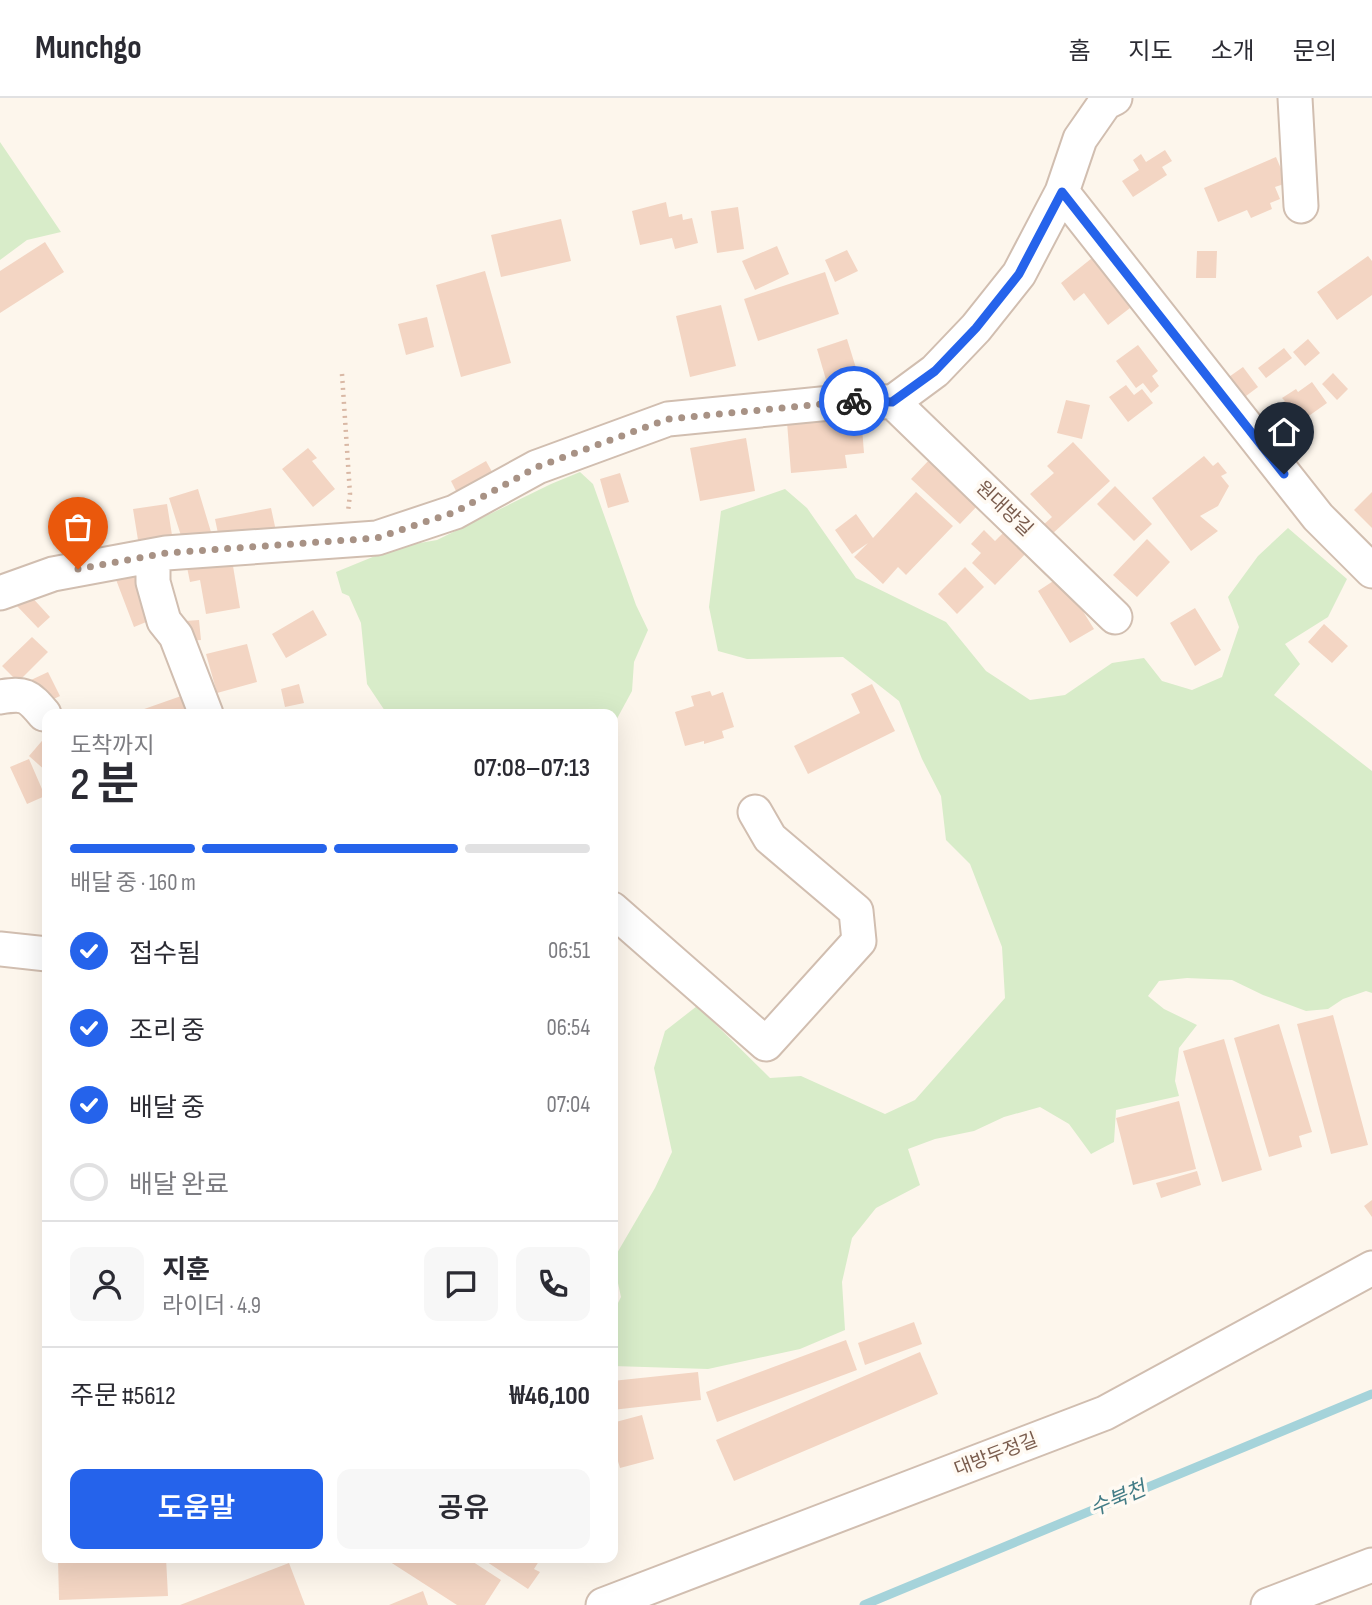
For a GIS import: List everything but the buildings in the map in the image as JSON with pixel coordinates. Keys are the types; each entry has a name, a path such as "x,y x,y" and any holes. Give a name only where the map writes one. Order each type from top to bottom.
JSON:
{"street":[{"path":"0,593 53,574 153,555 377,538 455,512 537,467 668,419 851,401 892,402 935,371 976,328 1019,274 1062,192 1080,139 1105,103 1115,98"},
{"path":"1295,98 1301,206"},
{"path":"1062,192 1318,517 1372,571"},
{"name":"원대방길","path":"892,402 1115,617"},
{"path":"153,555 153,582 164,621 176,636 204,709"},
{"path":"0,697 19,694 31,697 42,711"},
{"path":"618,914 766,1044 859,941 856,911 771,838 755,812"},
{"path":"0,949 42,953"},
{"name":"대방두정길","path":"603,1605 1105,1413 1372,1268"},
{"path":"1268,1605 1372,1565"}],"path":[{"path":"342,373 350,494 344,540"}],"green space":[{"path":"0,142 61,232 27,240 0,260"},
{"path":"580,472 593,484 636,605 648,630 634,662 632,691 618,717 618,709 384,709 367,684 361,623 349,596 342,593 336,572 397,547 437,540"},
{"path":"785,489 807,508 856,578 946,622 986,671 1030,700 1065,695 1112,663 1144,658 1162,681 1192,690 1222,677 1239,627 1228,597 1258,556 1288,528 1347,579 1328,617 1285,644 1300,664 1274,695 1372,771 1372,993 1366,991 1343,999 1328,1009 1306,1011 1232,980 1187,978 1159,981 1148,996 1164,1009 1197,1025 1179,1048 1175,1081 1179,1096 1116,1110 1114,1142 1091,1154 1069,1124 1040,1107 1004,1117 974,1131 935,1139 908,1149 920,1185 876,1208 852,1238 842,1282 845,1330 800,1349 708,1369 618,1366 618,1303 621,1297 618,1251 655,1188 672,1152 654,1068 665,1031 697,1006 770,1078 801,1076 885,1114 915,1100 1005,998 1002,947 970,864 946,840 941,796 922,759 899,701 843,657 747,659 718,651 709,607 721,511"}],"waterway":[{"name":"수북천","path":"864,1605 1372,1394"}],"way so far":[{"path":"78,569 166,553 377,538 455,512 537,467 668,419 854,401"}],"route":[{"path":"854,401 892,402 935,371 976,328 1019,274 1062,192 1284,474"}]}
